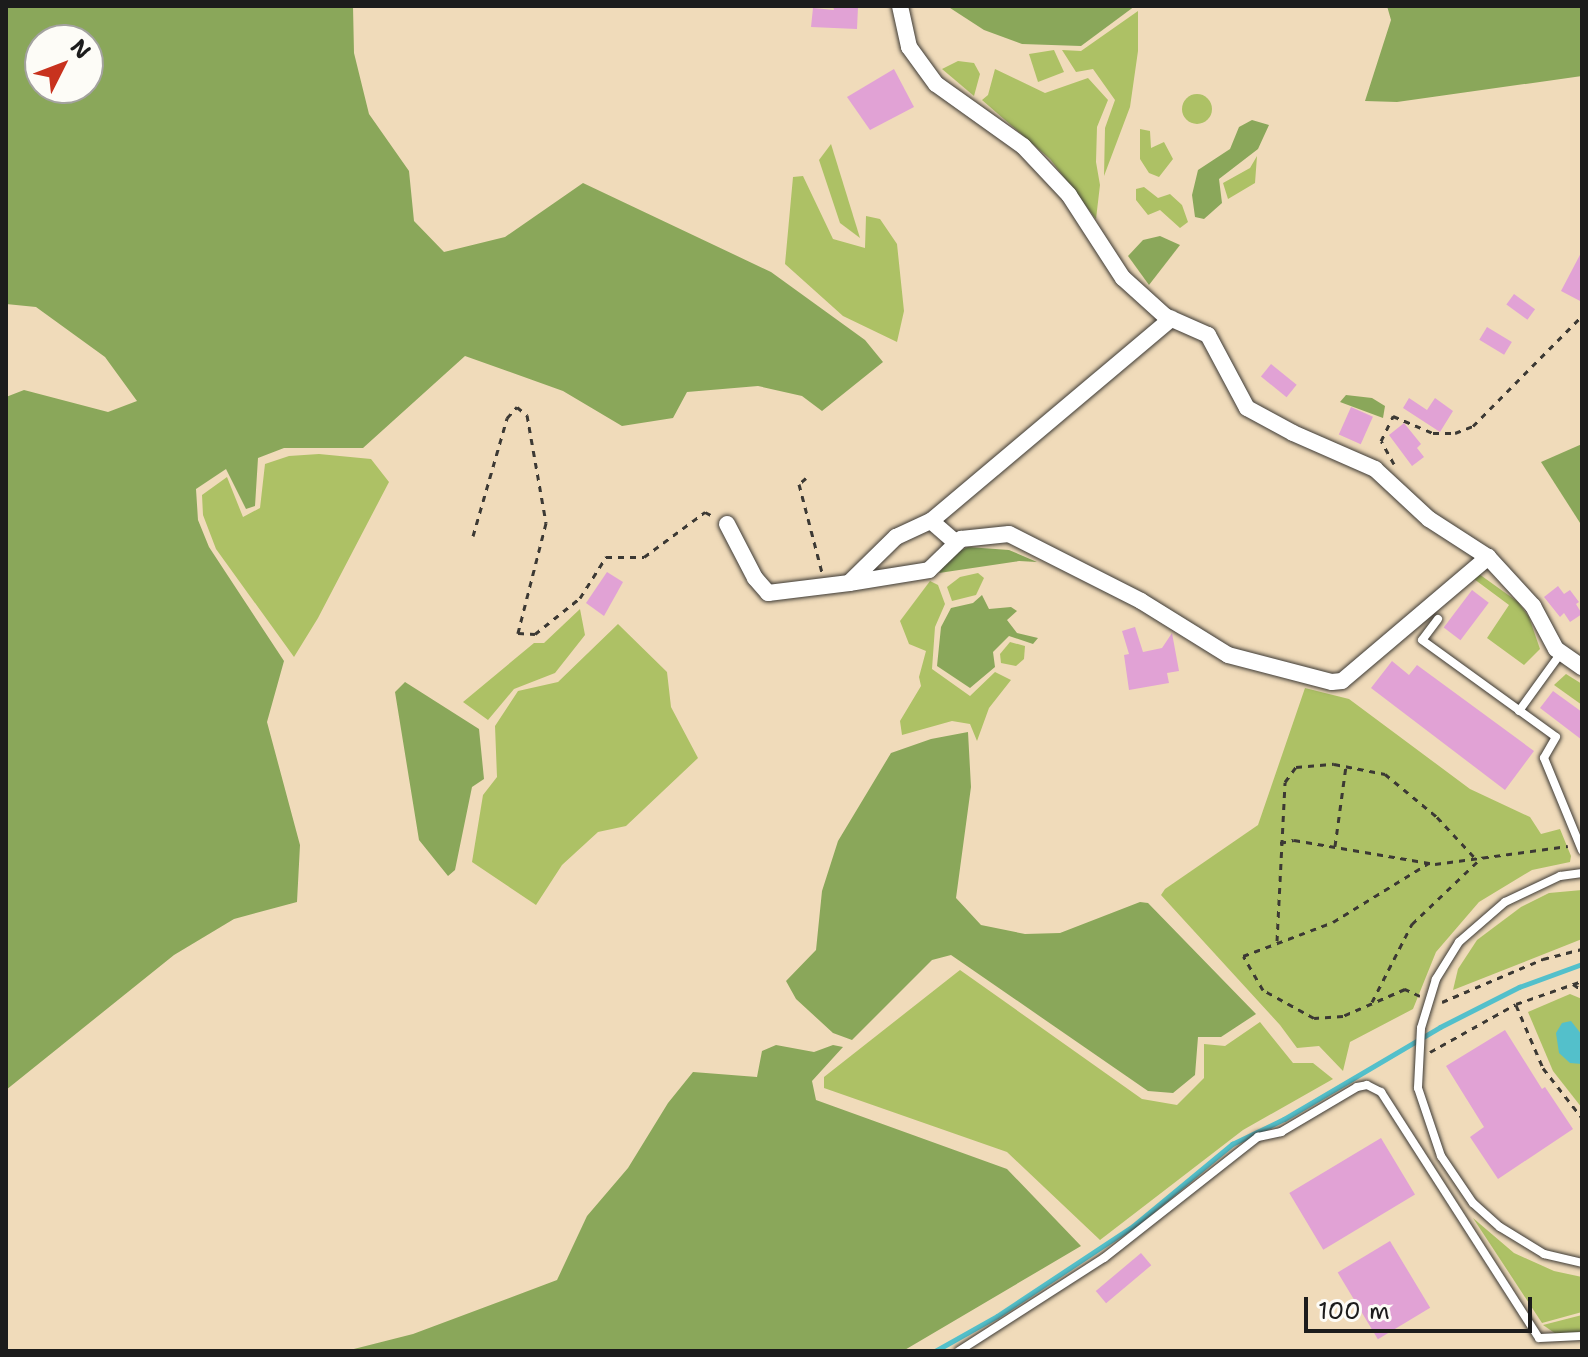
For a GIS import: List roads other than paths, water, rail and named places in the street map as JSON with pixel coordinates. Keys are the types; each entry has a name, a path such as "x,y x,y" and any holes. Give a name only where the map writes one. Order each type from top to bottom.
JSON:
{"street":[{"path":"900,6 909,47 936,84 1023,146 1069,195 1123,278 1171,319 1208,335 1247,408 1293,433 1375,469 1429,519 1488,557 1533,606 1562,653 1582,667"},
{"path":"849,583 896,537 931,521 1171,319"},
{"path":"931,521 956,543"},
{"path":"727,524 755,578 768,593 929,570 961,539 1009,534 1141,601 1228,655 1332,682 1342,681 1488,557"}],"lane":[{"path":"1438,619 1422,640 1556,737 1544,758 1581,847"},
{"path":"1519,711 1562,653"},
{"path":"1582,873 1560,876 1505,902 1459,942 1436,979 1421,1028 1418,1088 1441,1156 1473,1203 1500,1227 1544,1254 1582,1263"},
{"path":"959,1351 1104,1258 1258,1137 1281,1132 1357,1087 1367,1085 1381,1092 1539,1338 1582,1336"}],"water":[{"path":"1571,1021 1582,1035 1582,1064 1570,1063 1559,1053 1556,1033 1562,1023"}],"waterway":[{"path":"935,1351 997,1316 1133,1226 1232,1144 1284,1119 1440,1027 1519,987 1582,964"}]}
